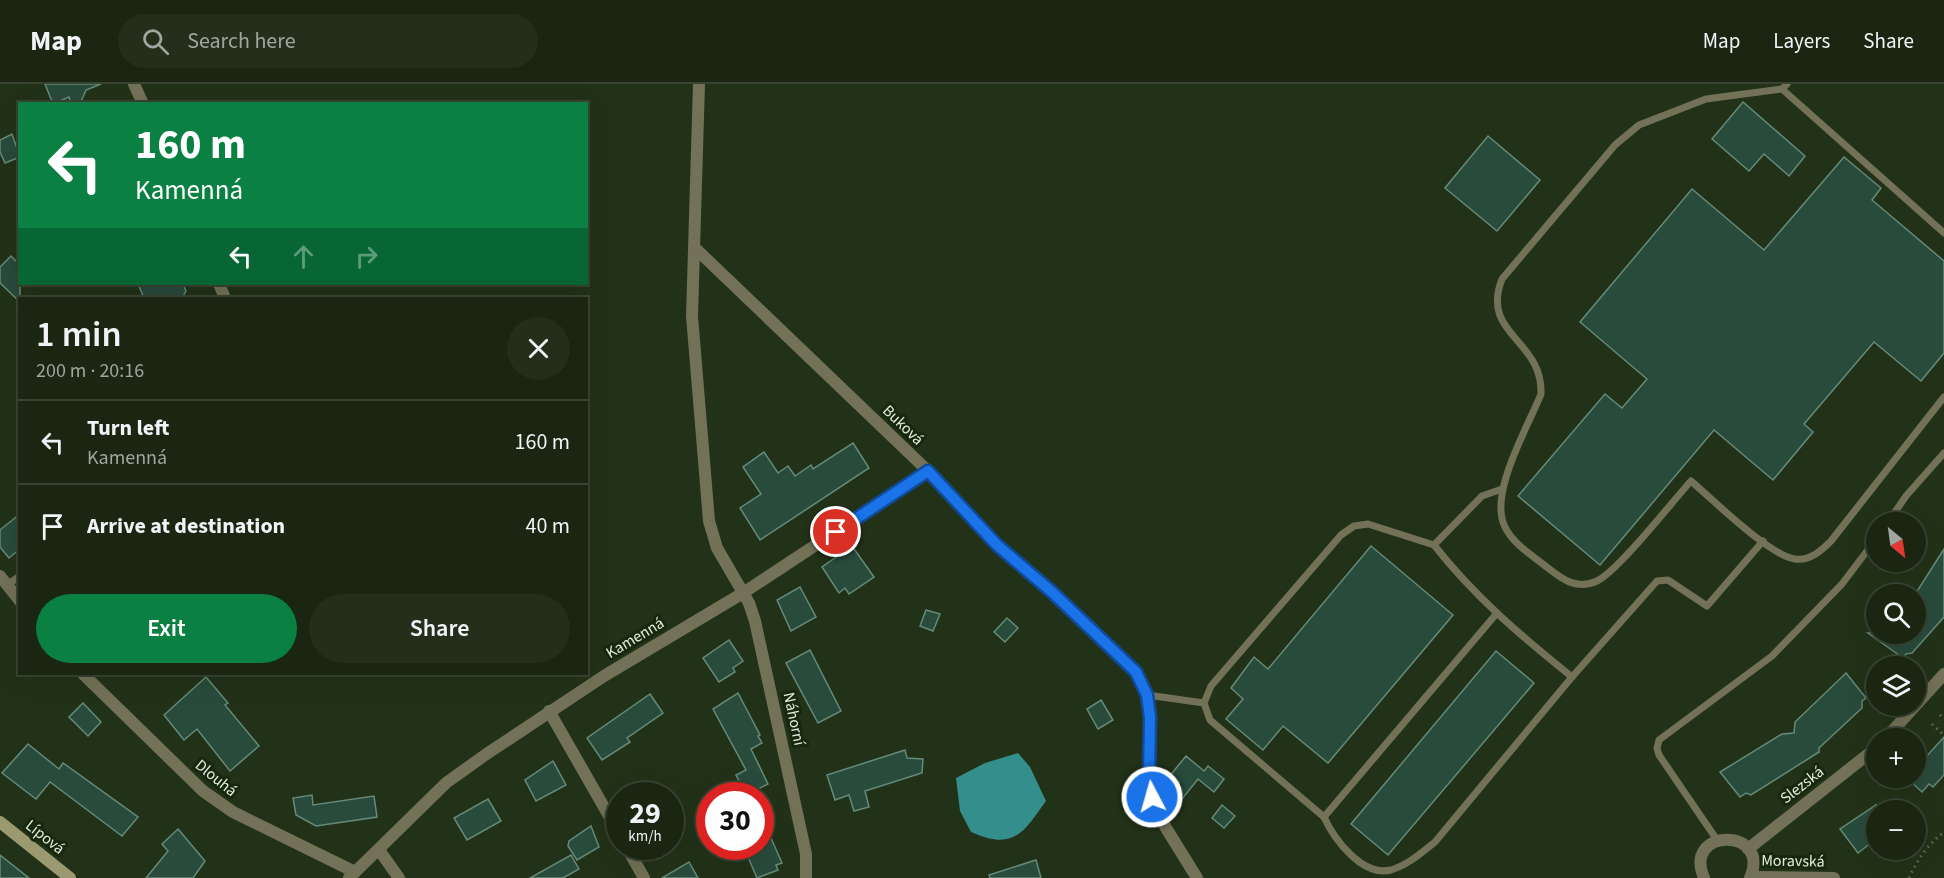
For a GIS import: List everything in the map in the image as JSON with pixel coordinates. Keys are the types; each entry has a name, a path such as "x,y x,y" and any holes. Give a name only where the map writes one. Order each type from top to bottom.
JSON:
{"street":[{"path":"134,84 141,102"},
{"name":"Náhorní","path":"699,84 692,316 709,521 717,548 743,592 756,621 806,854 806,878"},
{"name":"Buková","path":"695,248 928,471 997,545 1052,592 1136,672 1147,695 1150,717 1149,781 1152,797 1166,828 1197,878"},
{"name":"Kamenná","path":"352,875 446,783 549,711 743,592 928,471"},
{"path":"4,581 18,598"},
{"path":"1895,728 1944,674"},
{"name":"Dlouhá","path":"83,675 195,783 218,802 352,875"},
{"path":"549,711 606,811"},
{"name":"Slezská","path":"1749,849 1866,756"},
{"name":"Lípová","path":"0,822 70,878"},
{"path":"1703,878 1701,860 1710,845 1717,840 1734,839 1749,849 1754,862 1750,878"},
{"path":"379,850 399,878"},
{"path":"634,860 644,878"},
{"name":"Moravská","path":"1750,878 1834,878"}],"lane":[{"path":"1944,233 1785,87 1706,99 1639,125 1615,145 1502,279 1496,296 1498,313 1506,328 1531,355 1542,384 1541,394 1502,489 1500,509 1509,534 1560,578 1572,583 1592,583 1607,574 1691,481 1776,553 1795,559 1818,554 1831,541 1944,397"},
{"path":"1895,512 1944,453"},
{"path":"1434,546 1482,496 1502,489"},
{"path":"1572,677 1526,641 1458,576 1434,546 1368,524 1354,525 1341,535 1211,686 1204,703 1210,720 1324,817 1329,828 1346,850 1367,866 1388,871 1407,864 1435,842 1572,677 1657,582 1668,580 1707,606 1763,541"},
{"path":"1717,840 1659,754 1657,748 1659,740 1732,689 1772,656 1842,584 1866,552"},
{"path":"1324,817 1497,613"},
{"path":"1147,695 1204,703"}],"path":[{"path":"1940,715 1944,719"},
{"path":"1932,724 1944,735"},
{"path":"1909,878 1922,856 1944,832"}],"water":[{"path":"1018,753 1030,767 1046,801 1031,822 1016,836 998,840 971,832 960,811 956,778 985,763"}],"building":[{"path":"45,84 101,84 86,90 81,102 70,102 69,97 52,102"},
{"path":"1743,102 1805,156 1789,176 1764,154 1749,171 1712,139"},
{"path":"12,134 18,158 5,163 0,152 0,140"},
{"path":"1488,136 1540,180 1497,231 1445,188"},
{"path":"1844,157 1881,188 1872,200 1944,261 1944,353 1921,381 1874,342 1804,424 1813,432 1773,480 1714,430 1600,565 1518,496 1605,394 1622,408 1647,379 1580,322 1692,189 1764,250"},
{"path":"11,256 18,263 20,297 18,300 0,283 0,267"},
{"path":"138,285 183,285 186,291 183,297 144,297"},
{"path":"853,443 869,468 760,540 740,508 761,494 743,467 764,452 778,473 788,466 795,476 811,465 813,469"},
{"path":"18,516 18,551 9,558 0,547 0,530"},
{"path":"852,546 874,577 849,594 845,588 839,593 822,567"},
{"path":"1371,546 1453,615 1328,763 1283,726 1263,750 1226,719 1243,699 1231,688 1254,657 1268,669"},
{"path":"1944,549 1944,617 1926,637 1926,584 1922,584"},
{"path":"800,587 816,617 791,631 777,600"},
{"path":"926,610 940,614 933,631 920,626"},
{"path":"1007,618 1018,628 1005,642 994,632"},
{"path":"729,640 743,661 733,668 735,672 719,682 703,658"},
{"path":"1883,644 1920,644 1912,653 1900,656"},
{"path":"810,650 841,711 818,723 786,663"},
{"path":"1496,651 1534,683 1388,855 1351,824"},
{"path":"1846,673 1866,698 1862,701 1862,708 1819,748 1819,752 1751,795 1746,793 1740,797 1720,772 1782,734 1794,733 1795,722"},
{"path":"206,677 228,703 225,705 259,746 230,771 197,729 184,740 164,715"},
{"path":"738,693 760,735 758,736 762,743 751,749 767,782 740,782 736,775 746,770 713,709"},
{"path":"650,694 663,713 627,738 630,742 602,760 587,738"},
{"path":"1101,700 1113,720 1098,729 1087,709"},
{"path":"83,703 101,722 88,736 69,717"},
{"path":"1944,737 1944,775 1933,787 1929,784 1926,787 1926,757"},
{"path":"28,744 59,769 63,763 138,817 122,836 50,782 36,799 2,773"},
{"path":"905,750 907,758 923,759 922,773 865,791 869,807 854,811 849,795 835,800 827,775"},
{"path":"1186,756 1204,771 1208,766 1224,779 1214,792 1198,779 1178,804 1159,789"},
{"path":"553,761 566,785 536,801 525,780"},
{"path":"312,795 313,805 374,796 377,817 316,826 296,815 293,798"},
{"path":"488,799 501,821 467,840 454,818"},
{"path":"1222,805 1235,816 1224,828 1212,818"},
{"path":"1866,812 1866,847 1858,853 1840,829"},
{"path":"591,826 599,847 577,860 568,846 569,841"},
{"path":"178,829 205,861 193,878 146,878 168,851 162,844"},
{"path":"774,845 782,863 776,865 778,870 757,878 749,860 774,860"},
{"path":"0,855 29,878 0,878"},
{"path":"571,855 579,869 563,878 530,878"},
{"path":"1036,860 1041,878 990,878 989,875"},
{"path":"689,862 698,878 662,878"}],"route":[{"path":"836,532 928,471 997,545 1052,592 1136,672 1147,695 1150,717 1149,781 1152,797"}]}
